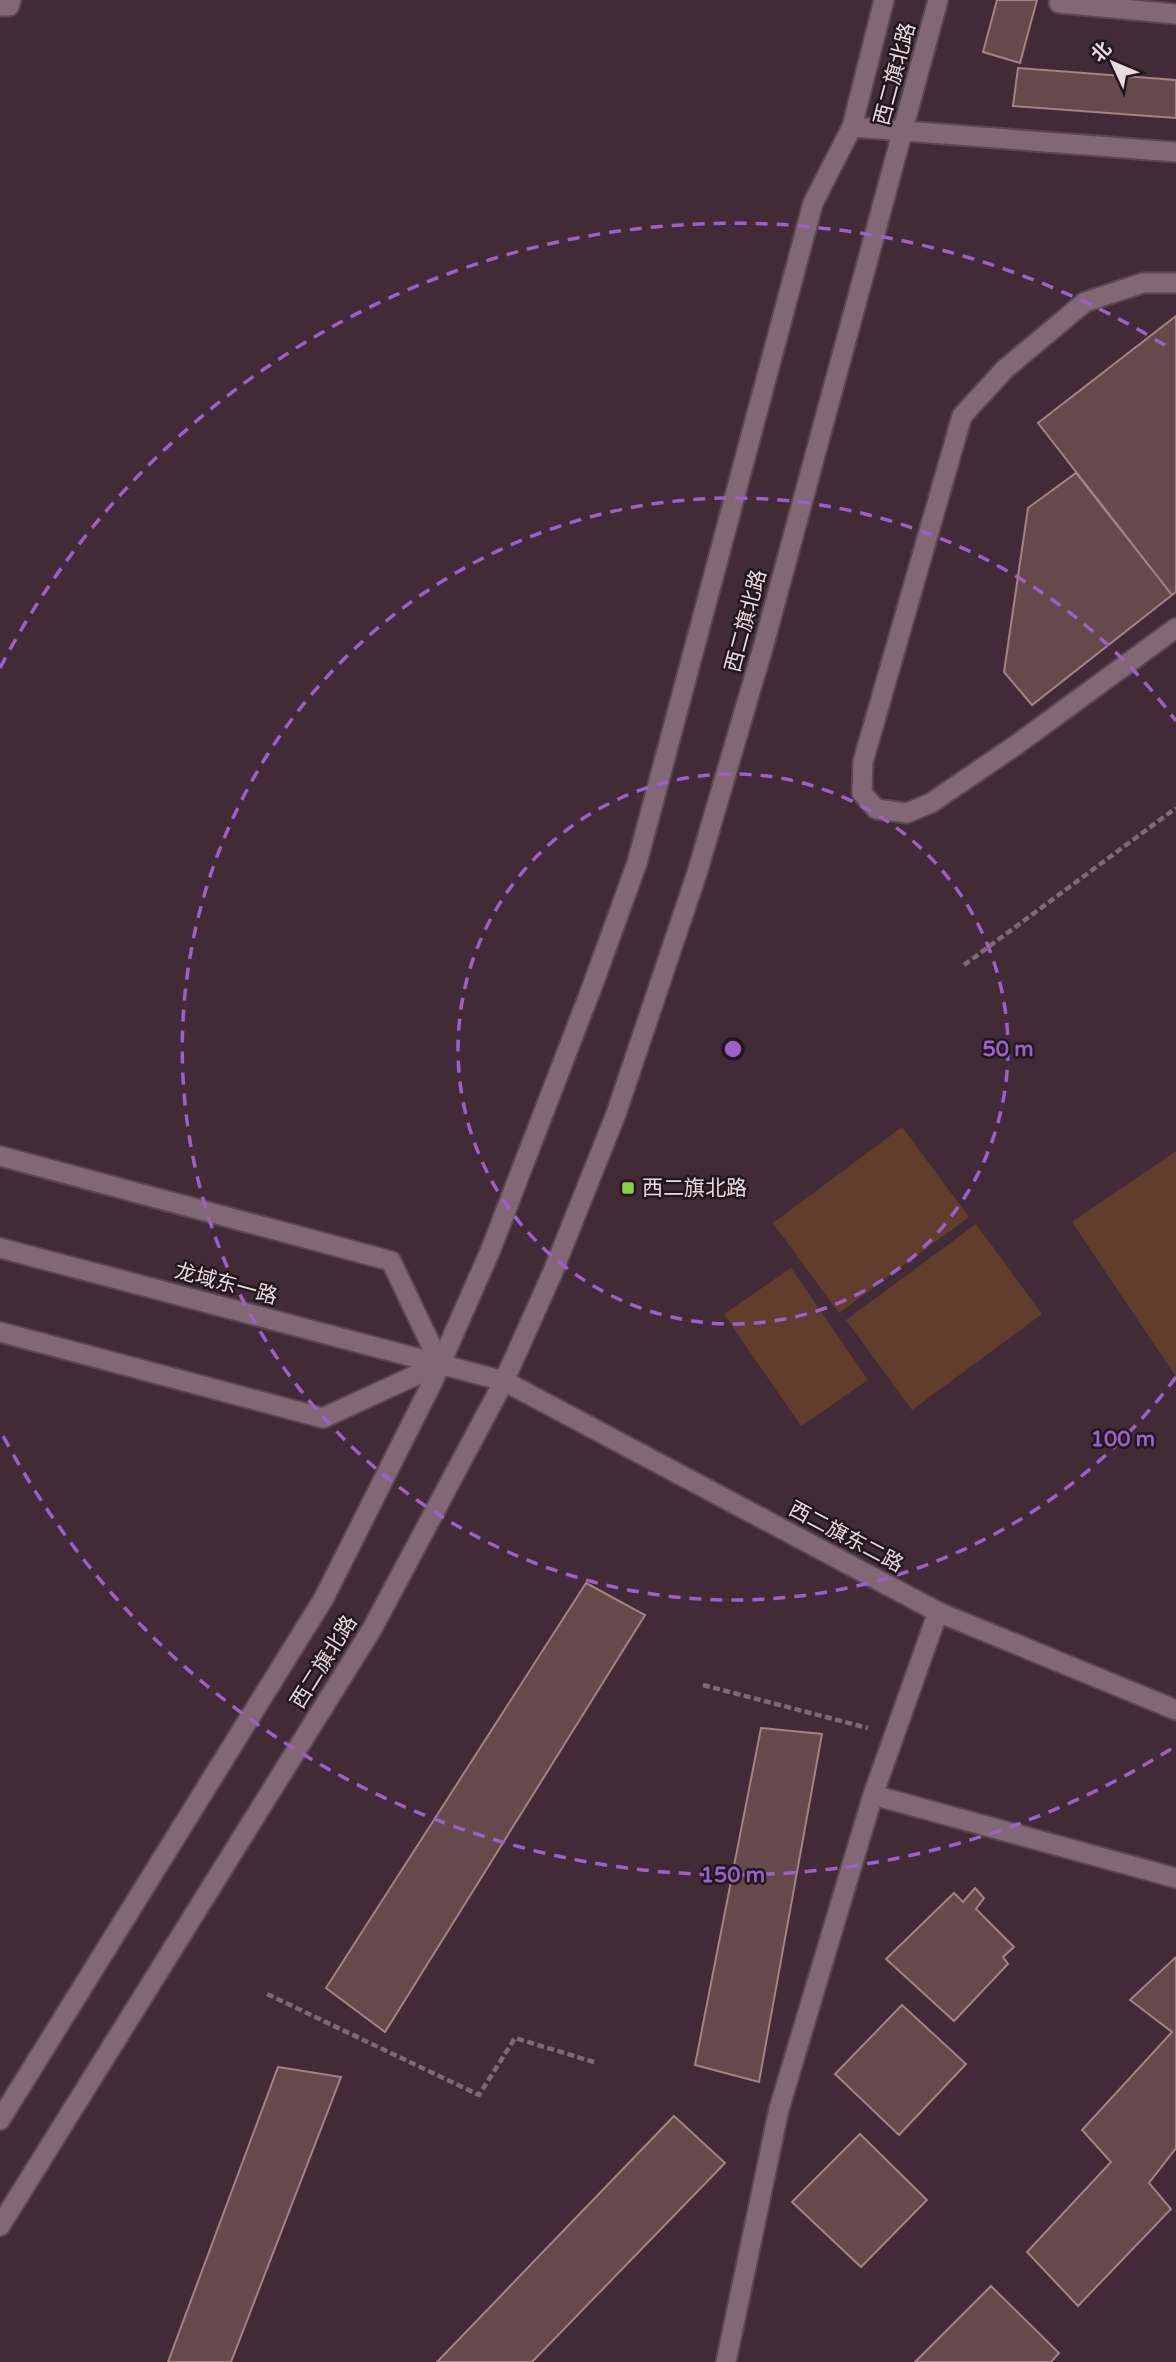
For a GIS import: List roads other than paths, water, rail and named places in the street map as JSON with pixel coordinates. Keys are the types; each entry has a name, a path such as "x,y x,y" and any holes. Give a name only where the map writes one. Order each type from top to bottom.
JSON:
{"main road":[{"path":"0,6 9,6 11,0"},
{"name":"西二旗北路","path":"0,2120 324,1598 440,1364 491,1249 637,863 813,203 852,127 884,0"},
{"name":"西二旗北路","path":"0,2226 372,1629 504,1381 552,1274 616,1114 697,873 764,644 938,0"},
{"path":"1060,0 1059,3 1176,15"},
{"path":"852,127 1176,152"},
{"path":"1176,283 1143,283 1085,302 1005,369 962,416 863,762 862,793 876,809 907,813 931,803 1016,746 1176,628"},
{"path":"0,1156 391,1261 440,1364 323,1418 0,1332"},
{"name":"龙域东一路","path":"0,1248 504,1381"},
{"name":"西二旗东二路","path":"504,1381 938,1612 1176,1710"},
{"path":"726,2362 779,2109 873,1795 938,1612"},
{"path":"873,1795 1176,1878"}],"place":[{"name":"西二旗北路","path":"628,1188"}]}
